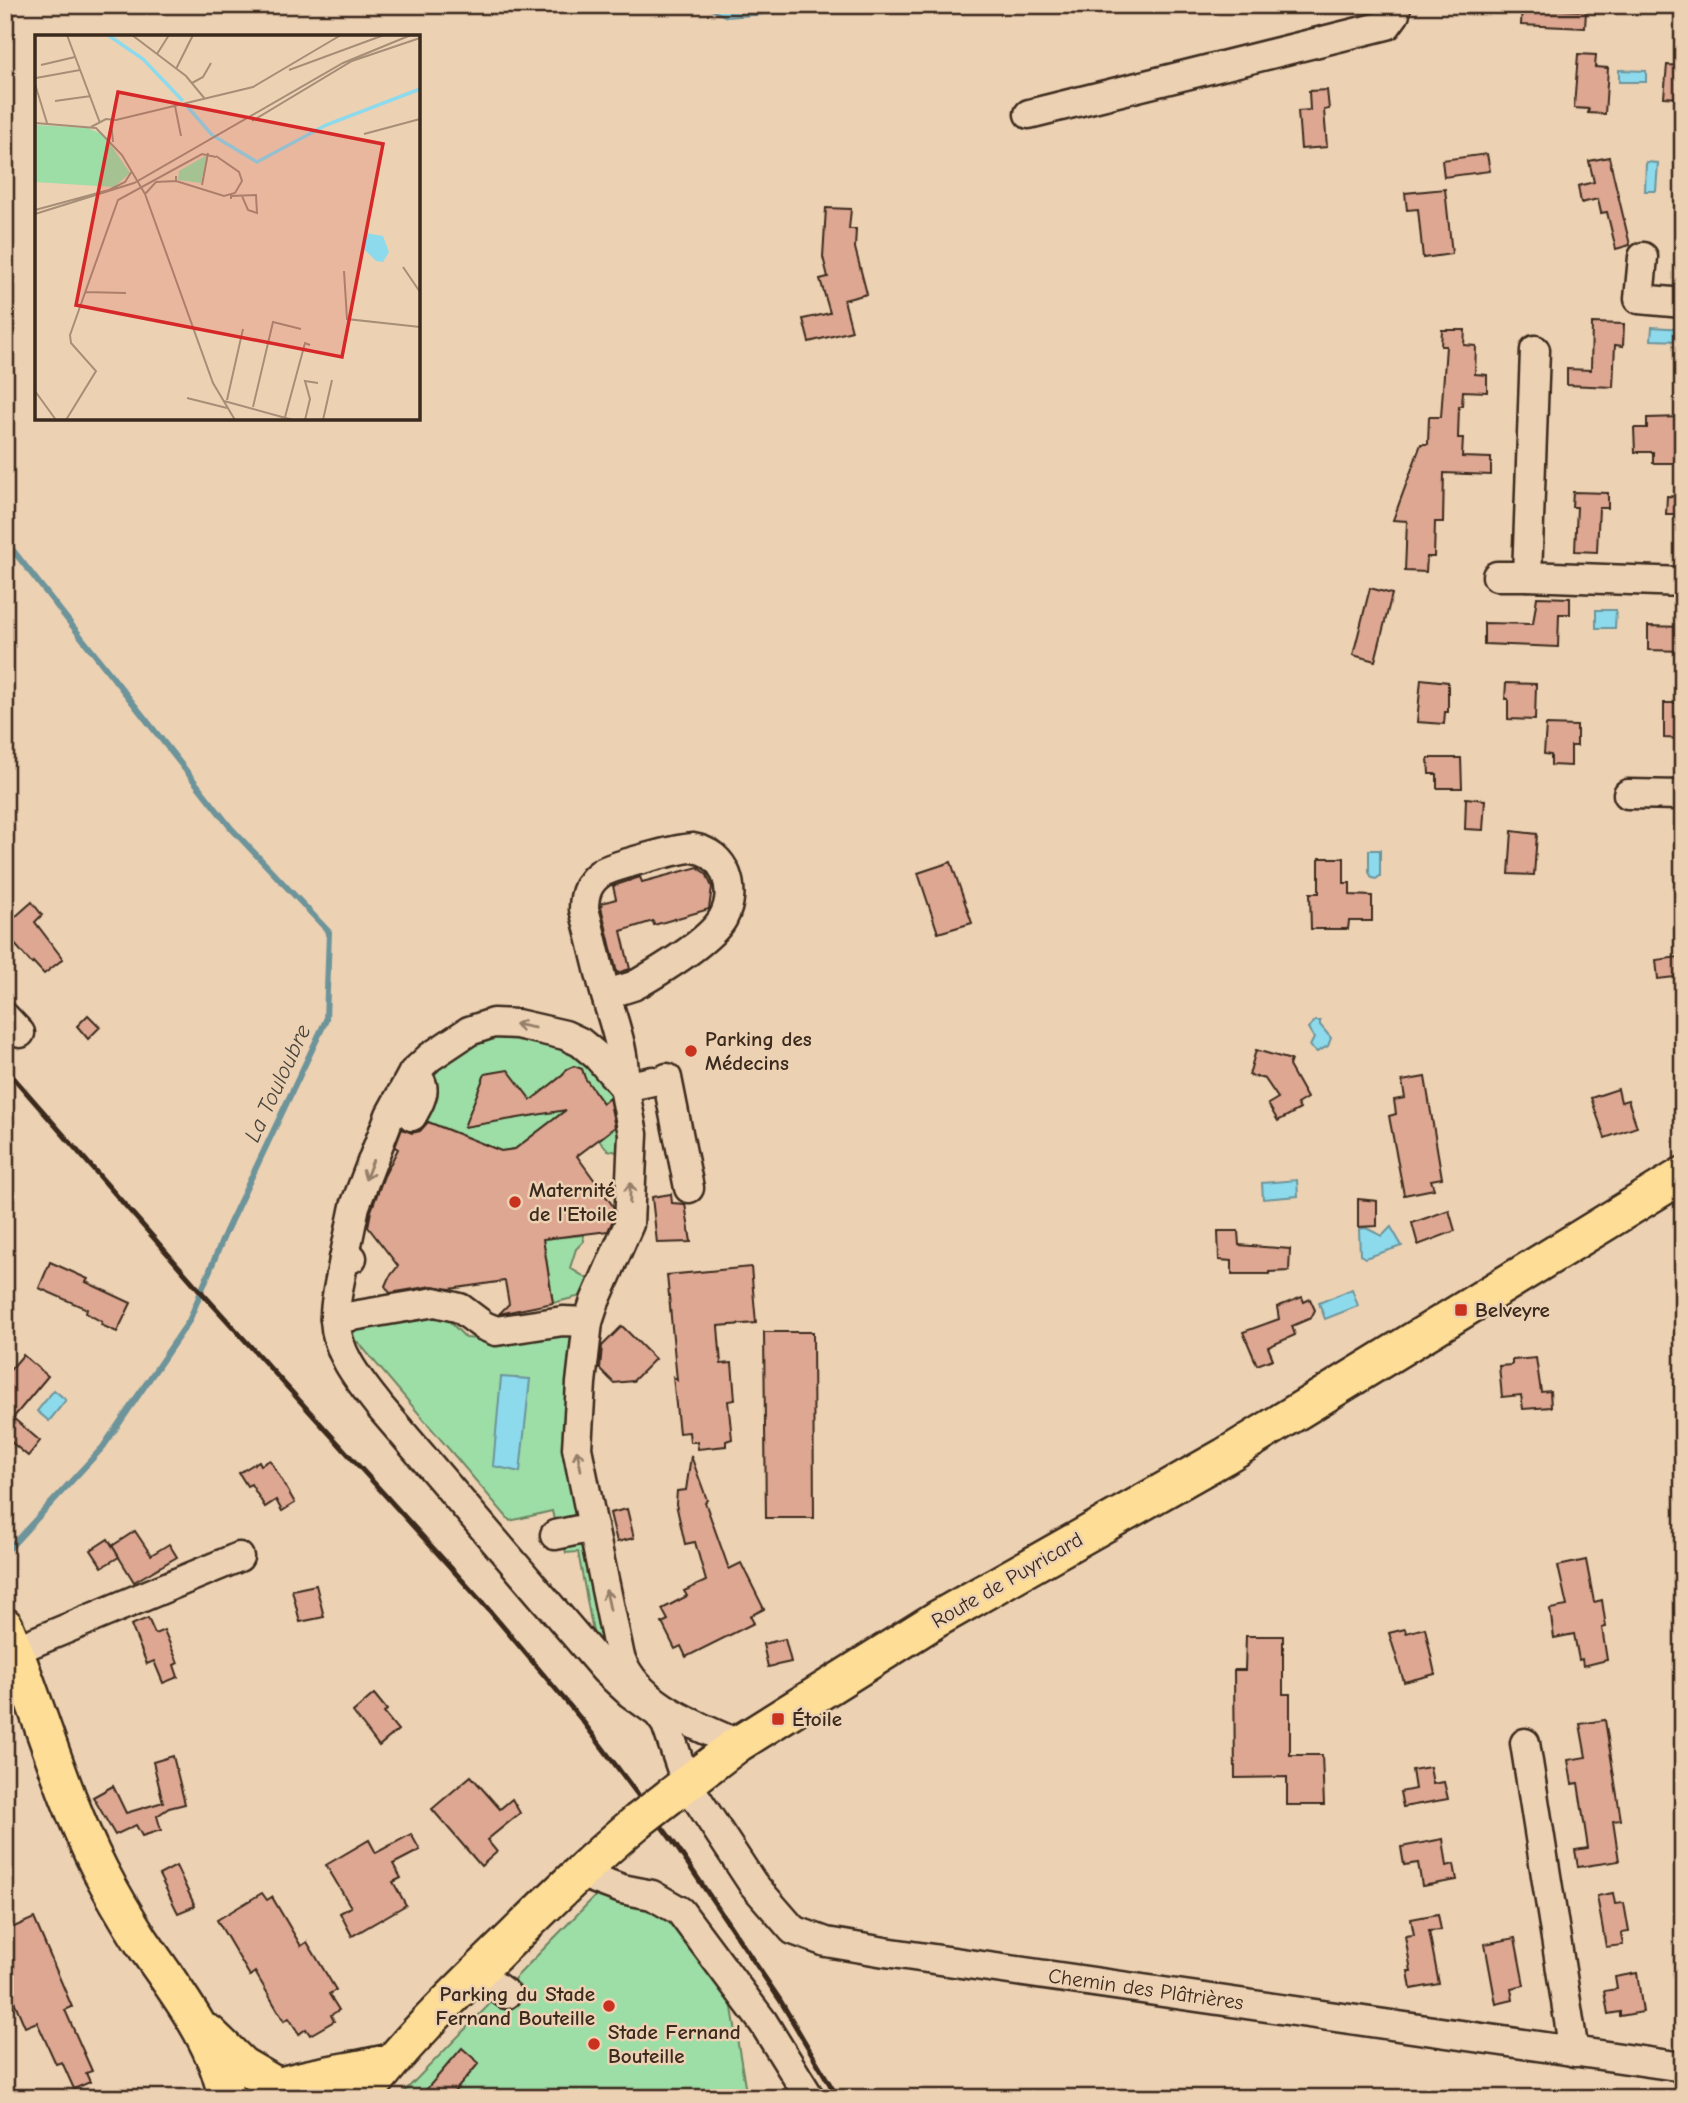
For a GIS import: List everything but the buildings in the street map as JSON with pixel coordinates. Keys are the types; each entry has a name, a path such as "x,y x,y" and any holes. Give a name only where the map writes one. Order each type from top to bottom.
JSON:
{"main road":[{"name":"Route de Puyricard","path":"363,2098 387,2066 579,1873 677,1789 738,1744 937,1619 1224,1456 1683,1175"},
{"path":"10,1638 54,1765 83,1835 139,1937 206,2043 223,2082 226,2098"},
{"path":"180,1998 217,2043 242,2065 295,2092"},
{"name":"Route de Puyricard","path":"243,2098 258,2089 321,2092 346,2087 387,2066"}],"street":[{"path":"1029,114 1387,25 1395,14 1396,5"},
{"path":"1643,257 1639,299 1683,303"},
{"path":"1527,576 1535,350"},
{"path":"1497,576 1683,582"},
{"path":"1628,794 1683,795"},
{"path":"607,999 618,989 636,985 710,935 722,919 730,900 724,868 716,857 690,848 603,870 590,882 584,897 584,909 607,999 625,1067 624,1087 633,1134 629,1224 598,1292 588,1322 577,1447 620,1657 628,1675 678,1717 738,1744"},
{"path":"588,1322 563,1321 496,1331 484,1326 460,1308 435,1302 335,1319 352,1244 355,1206 393,1108 413,1073 449,1043 469,1031 494,1023 517,1024 565,1035 580,1042 597,1056 624,1087"},
{"path":"412,1116 421,1100 424,1087 413,1073"},
{"path":"624,1087 660,1080 689,1188"},
{"name":"Chemin des Plâtrières","path":"335,1319 340,1345 351,1370 380,1407 605,1670 658,1713 666,1724 677,1789 777,1914 793,1930 826,1942 1683,2067"},
{"path":"555,1535 593,1527"},
{"path":"10,1638 239,1557"},
{"path":"1525,1743 1574,2052"},
{"path":"579,1873 622,1889 652,1895 680,1911 763,2022 810,2098"},
{"path":"477,1973 506,1994"}],"green space":[{"path":"513,1028 569,1043 585,1053 606,1073 625,1111 626,1139 622,1153 608,1150 599,1140 619,1124 586,1084 582,1069 574,1066 554,1083 572,1105 515,1149 501,1151 421,1119 430,1097 430,1064 438,1055 468,1038"},
{"path":"583,1235 584,1241 576,1249 570,1268 588,1279 581,1296 553,1303 543,1239"},
{"path":"429,1310 447,1319 466,1338 556,1329 572,1333 577,1341 584,1516 556,1528 552,1511 510,1521 358,1342 347,1344 345,1334 354,1325"},
{"path":"584,1539 603,1653 586,1640 593,1632 578,1552 566,1553 563,1541"},
{"name":"Stade Fernand Bouteille","path":"604,1887 664,1909 729,1990 747,2098 398,2098"}],"water":[{"path":"705,5 811,5 803,11 727,17"},
{"path":"1619,70 1646,71 1646,82 1619,82"},
{"path":"1646,162 1658,163 1656,191 1645,191"},
{"path":"1652,327 1683,329 1683,341 1651,340"},
{"path":"1596,610 1616,610 1615,628 1596,628"},
{"path":"1369,850 1380,850 1380,876 1376,879 1372,878 1369,872"},
{"path":"1315,1021 1320,1021 1320,1025 1331,1038 1328,1046 1317,1052 1310,1046 1314,1038 1308,1028"},
{"path":"1297,1180 1298,1196 1263,1199 1262,1183"},
{"path":"1391,1227 1402,1246 1365,1258 1360,1255 1359,1229 1366,1228 1382,1236"},
{"path":"1352,1289 1358,1306 1325,1319 1319,1303"},
{"path":"501,1377 530,1379 520,1472 493,1466"},
{"path":"54,1390 66,1400 49,1421 37,1411"}],"waterway":[{"name":"La Touloubre","path":"5,540 231,828 329,932 326,1020 226,1231 189,1321 103,1447 5,1553"}],"railway":[{"path":"5,1068 195,1285 489,1610 581,1719 674,1843 780,2000 838,2098"}],"place":[{"name":"Parking des Médecins","path":"691,1051"},
{"name":"Maternité de l'Etoile","path":"515,1202"},
{"name":"Belveyre","path":"1461,1310"},
{"name":"Étoile","path":"778,1719"},
{"name":"Parking du Stade Fernand Bouteille","path":"609,2006"},
{"name":"Stade Fernand Bouteille","path":"594,2044"}]}
